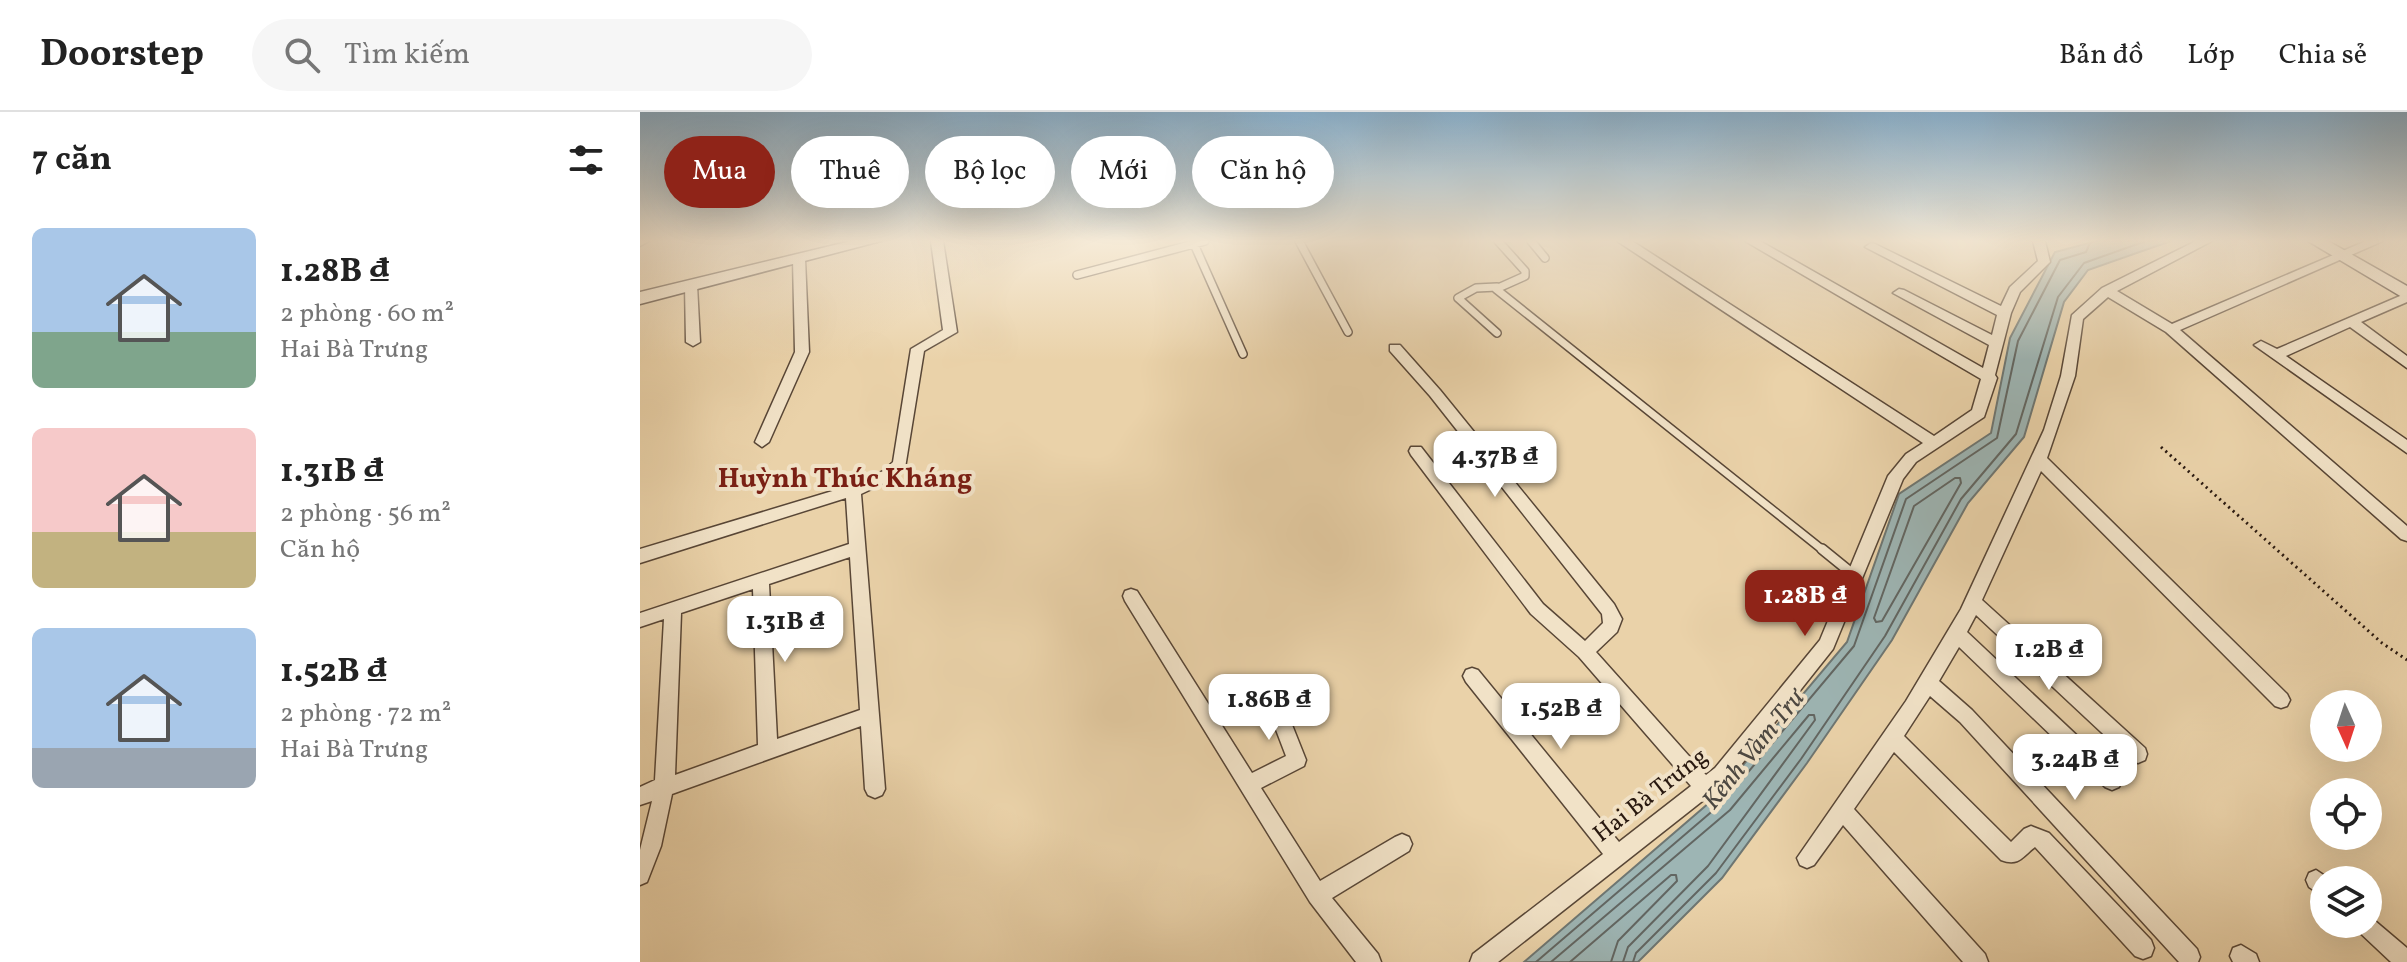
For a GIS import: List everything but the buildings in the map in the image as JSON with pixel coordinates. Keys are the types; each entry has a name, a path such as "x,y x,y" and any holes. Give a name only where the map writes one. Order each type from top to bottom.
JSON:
{"main road":[{"path":"640,298 709,281"},
{"path":"2382,281 2407,296"}],"street":[{"path":"762,442 802,352 800,281"},
{"path":"640,556 853,490 888,475 900,464 918,349 950,332 943,281"},
{"path":"1684,281 1932,442"},
{"path":"1820,281 1990,378"},
{"path":"1939,281 2004,313"},
{"name":"Hai Bà Trưng","path":"1481,962 1722,774 1827,644 1896,476 1911,458 1932,442 1979,413 2004,313 2015,290 2025,281"},
{"path":"1807,858 1927,682 1973,602 2040,460 2065,399 2075,351 2077,318 2107,291 2127,281"},
{"path":"2171,329 2281,281"},
{"path":"691,285 693,342"},
{"path":"2107,291 2171,329 2407,535"},
{"path":"1899,293 1996,343"},
{"path":"2276,355 2407,296"},
{"path":"2352,322 2407,363"},
{"path":"2261,345 2407,448"},
{"path":"1395,348 1435,393 1608,609 1613,619 1611,627 1585,652"},
{"path":"1416,451 1537,609 1585,652 1705,788"},
{"path":"2040,460 2281,700"},
{"path":"853,490 875,789"},
{"path":"640,620 857,548"},
{"path":"761,579 768,751"},
{"path":"1131,596 1317,895 1370,962"},
{"path":"1973,602 2138,754"},
{"path":"640,875 653,841 664,788 673,608"},
{"path":"1956,633 2112,781"},
{"path":"1472,676 1616,855"},
{"path":"1927,682 1966,716 2189,957"},
{"path":"1249,784 1297,760 1271,693"},
{"path":"640,796 868,715"},
{"path":"1891,736 2008,853 2014,854 2031,836 2042,840 2143,948"},
{"path":"1842,810 1977,962"},
{"path":"1317,895 1402,844"},
{"path":"2380,938 2407,962"}],"lane":[{"path":"1210,281 1243,354"},
{"path":"1320,281 1348,332"},
{"path":"1497,333 1458,298 1476,288 1497,287 1513,281"},
{"path":"1497,287 1591,367 1854,575"}],"path":[{"path":"2161,447 2382,643 2407,660"}],"water":[{"path":"2040,281 2080,281 2064,302 2024,437 1968,503 1892,640 1722,878 1638,962 1524,962 1717,796 1847,642 1899,494 1991,433 2010,338"}],"district":[{"name":"Huỳnh Thúc Kháng","path":"845,479"}],"water label":[{"name":"Kênh Vàm Trư","path":"1754,750"}]}
